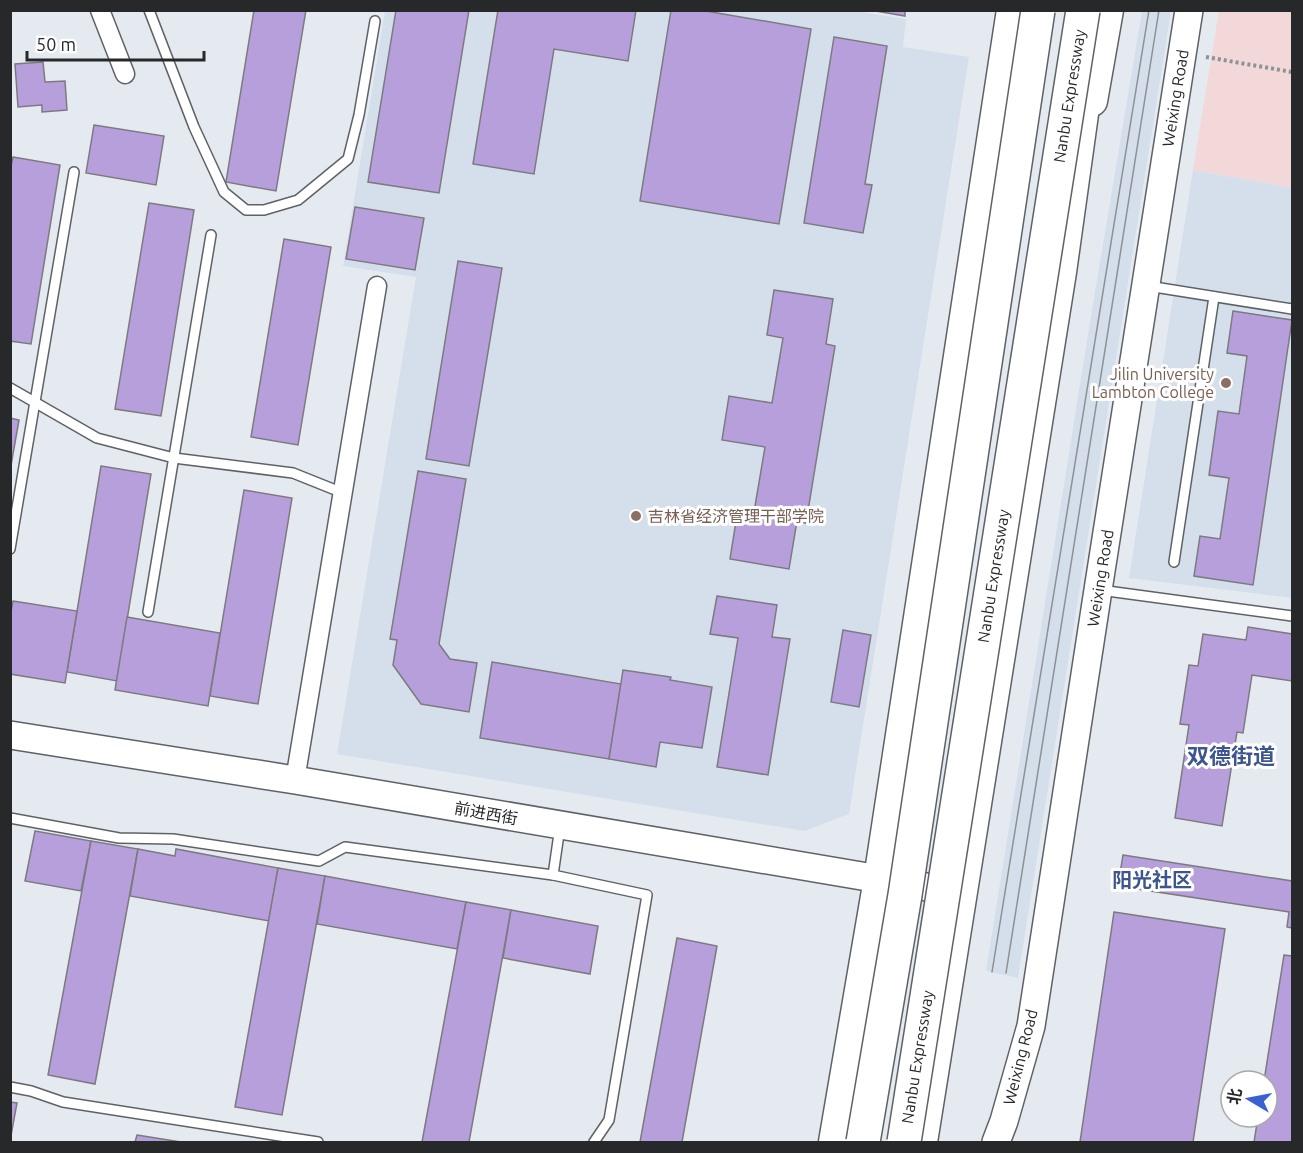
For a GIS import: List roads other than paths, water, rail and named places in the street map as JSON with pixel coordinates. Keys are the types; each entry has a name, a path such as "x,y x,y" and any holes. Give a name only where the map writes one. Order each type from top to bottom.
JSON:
{"highway":[{"path":"863,1143 905,895 1038,10"},
{"name":"Nanbu Expressway","path":"904,1143 1083,10"}],"main road":[{"path":"834,1143 879,879 1012,10"},
{"path":"922,1143 1061,272 1098,10"},
{"path":"1061,272 1108,10"},
{"name":"Weixing Road","path":"996,1143 1031,1026 1189,10"},
{"name":"前进西街","path":"10,735 295,780 962,893"}],"street":[{"path":"100,10 125,74"},
{"path":"295,780 377,286"}],"lane":[{"path":"149,10 194,127 224,192 246,210 264,210 298,200 348,159 359,116 375,21"},
{"path":"10,549 74,172"},
{"path":"148,612 211,235"},
{"path":"1146,286 1293,309"},
{"path":"1174,562 1214,297"},
{"path":"10,388 97,438 174,458 293,473 343,493"},
{"path":"1098,590 1293,616"},
{"path":"10,818 119,838 173,839 319,861 345,847 553,876 647,895 609,1120 594,1143"},
{"path":"553,876 561,826"},
{"path":"10,1087 31,1091 63,1102 318,1143"}],"tram line":[{"path":"992,972 1149,10"},
{"path":"1006,973 1159,10"}],"place":[{"name":"Jilin University Lambton College","path":"1226,383"},
{"name":"吉林省经济管理干部学院","path":"636,516"}],"district":[{"name":"双德街道","path":"1231,756"},
{"name":"阳光社区","path":"1152,880"}]}
